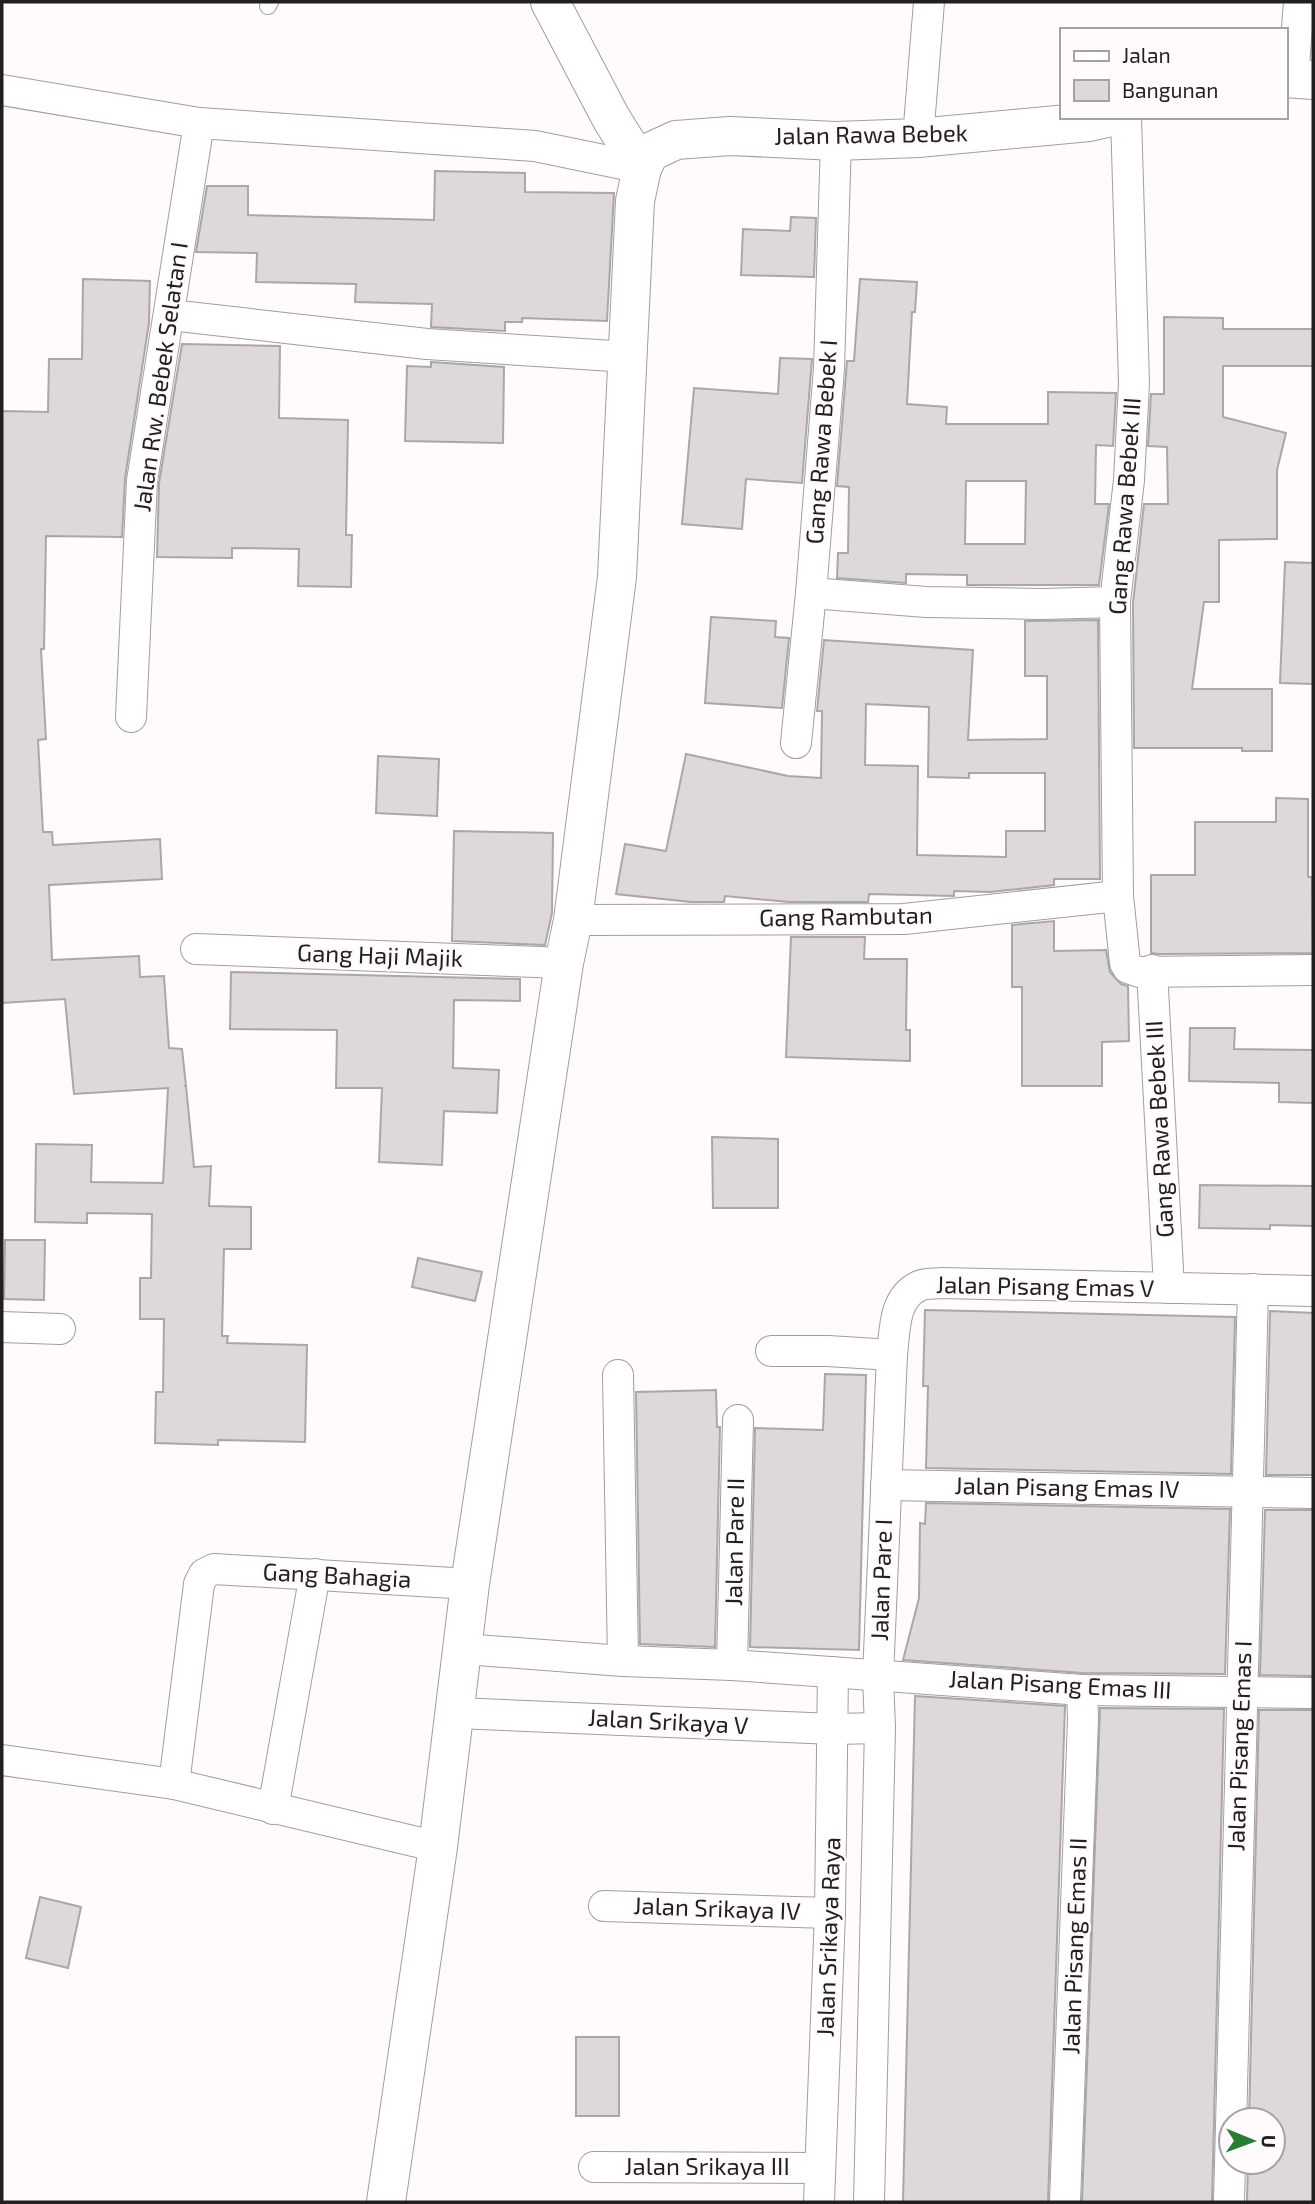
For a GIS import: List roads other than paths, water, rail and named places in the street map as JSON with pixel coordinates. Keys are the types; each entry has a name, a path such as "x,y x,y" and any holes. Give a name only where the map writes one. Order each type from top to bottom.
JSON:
{"street":[{"path":"386,2202 438,1847 470,1584 564,963 573,920 617,577 635,201 642,168 611,118 550,2"},
{"path":"918,138 929,2"},
{"path":"1297,79 1298,2"},
{"path":"2,90 199,123 536,146 642,168"},
{"name":"Jalan Rawa Bebek","path":"642,168 650,152 676,140 730,136 836,141 918,138 1102,119"},
{"name":"Gang Rawa Bebek III","path":"1126,119 1134,383 1129,480 1115,603 1118,896 1125,963 1133,971 1152,970 1169,1288"},
{"name":"Jalan Rw. Bebek Selatan I","path":"131,717 142,481 199,123"},
{"name":"Gang Rawa Bebek I","path":"796,743 829,368 836,141"},
{"path":"170,315 427,344 629,357"},
{"path":"811,593 926,602 1115,603"},
{"name":"Gang Rambutan","path":"573,920 904,919 1118,896"},
{"name":"Gang Haji Majik","path":"196,949 564,963"},
{"path":"1152,970 1313,970"},
{"name":"Jalan Pisang Emas V","path":"886,1485 892,1355 897,1312 904,1297 920,1286 941,1283 1313,1292"},
{"name":"Jalan Pisang Emas I","path":"1228,2202 1254,1289"},
{"path":"2,1327 60,1329"},
{"path":"771,1351 828,1350 892,1355"},
{"path":"618,1375 622,1661"},
{"name":"Jalan Pare II","path":"732,1665 738,1420"},
{"name":"Jalan Pisang Emas IV","path":"886,1485 1313,1493"},
{"name":"Jalan Pare I","path":"878,1676 886,1485"},
{"name":"Gang Bahagia","path":"174,1784 199,1584 204,1574 214,1569 470,1584"},
{"path":"272,1809 315,1574"},
{"path":"464,1649 878,1676"},
{"name":"Jalan Srikaya Raya","path":"819,2202 831,1913 833,1672"},
{"name":"Jalan Pisang Emas III","path":"878,1676 1082,1690 1313,1693"},
{"name":"Jalan Srikaya Raya","path":"869,2202 880,1728 878,1676"},
{"name":"Jalan Pisang Emas II","path":"1065,2202 1082,1690"},
{"name":"Jalan Srikaya V","path":"456,1713 834,1729 880,1728"},
{"path":"2,1760 174,1784 438,1847"},
{"name":"Jalan Srikaya IV","path":"604,1906 831,1913"},
{"name":"Jalan Srikaya III","path":"594,2167 820,2168"}]}
